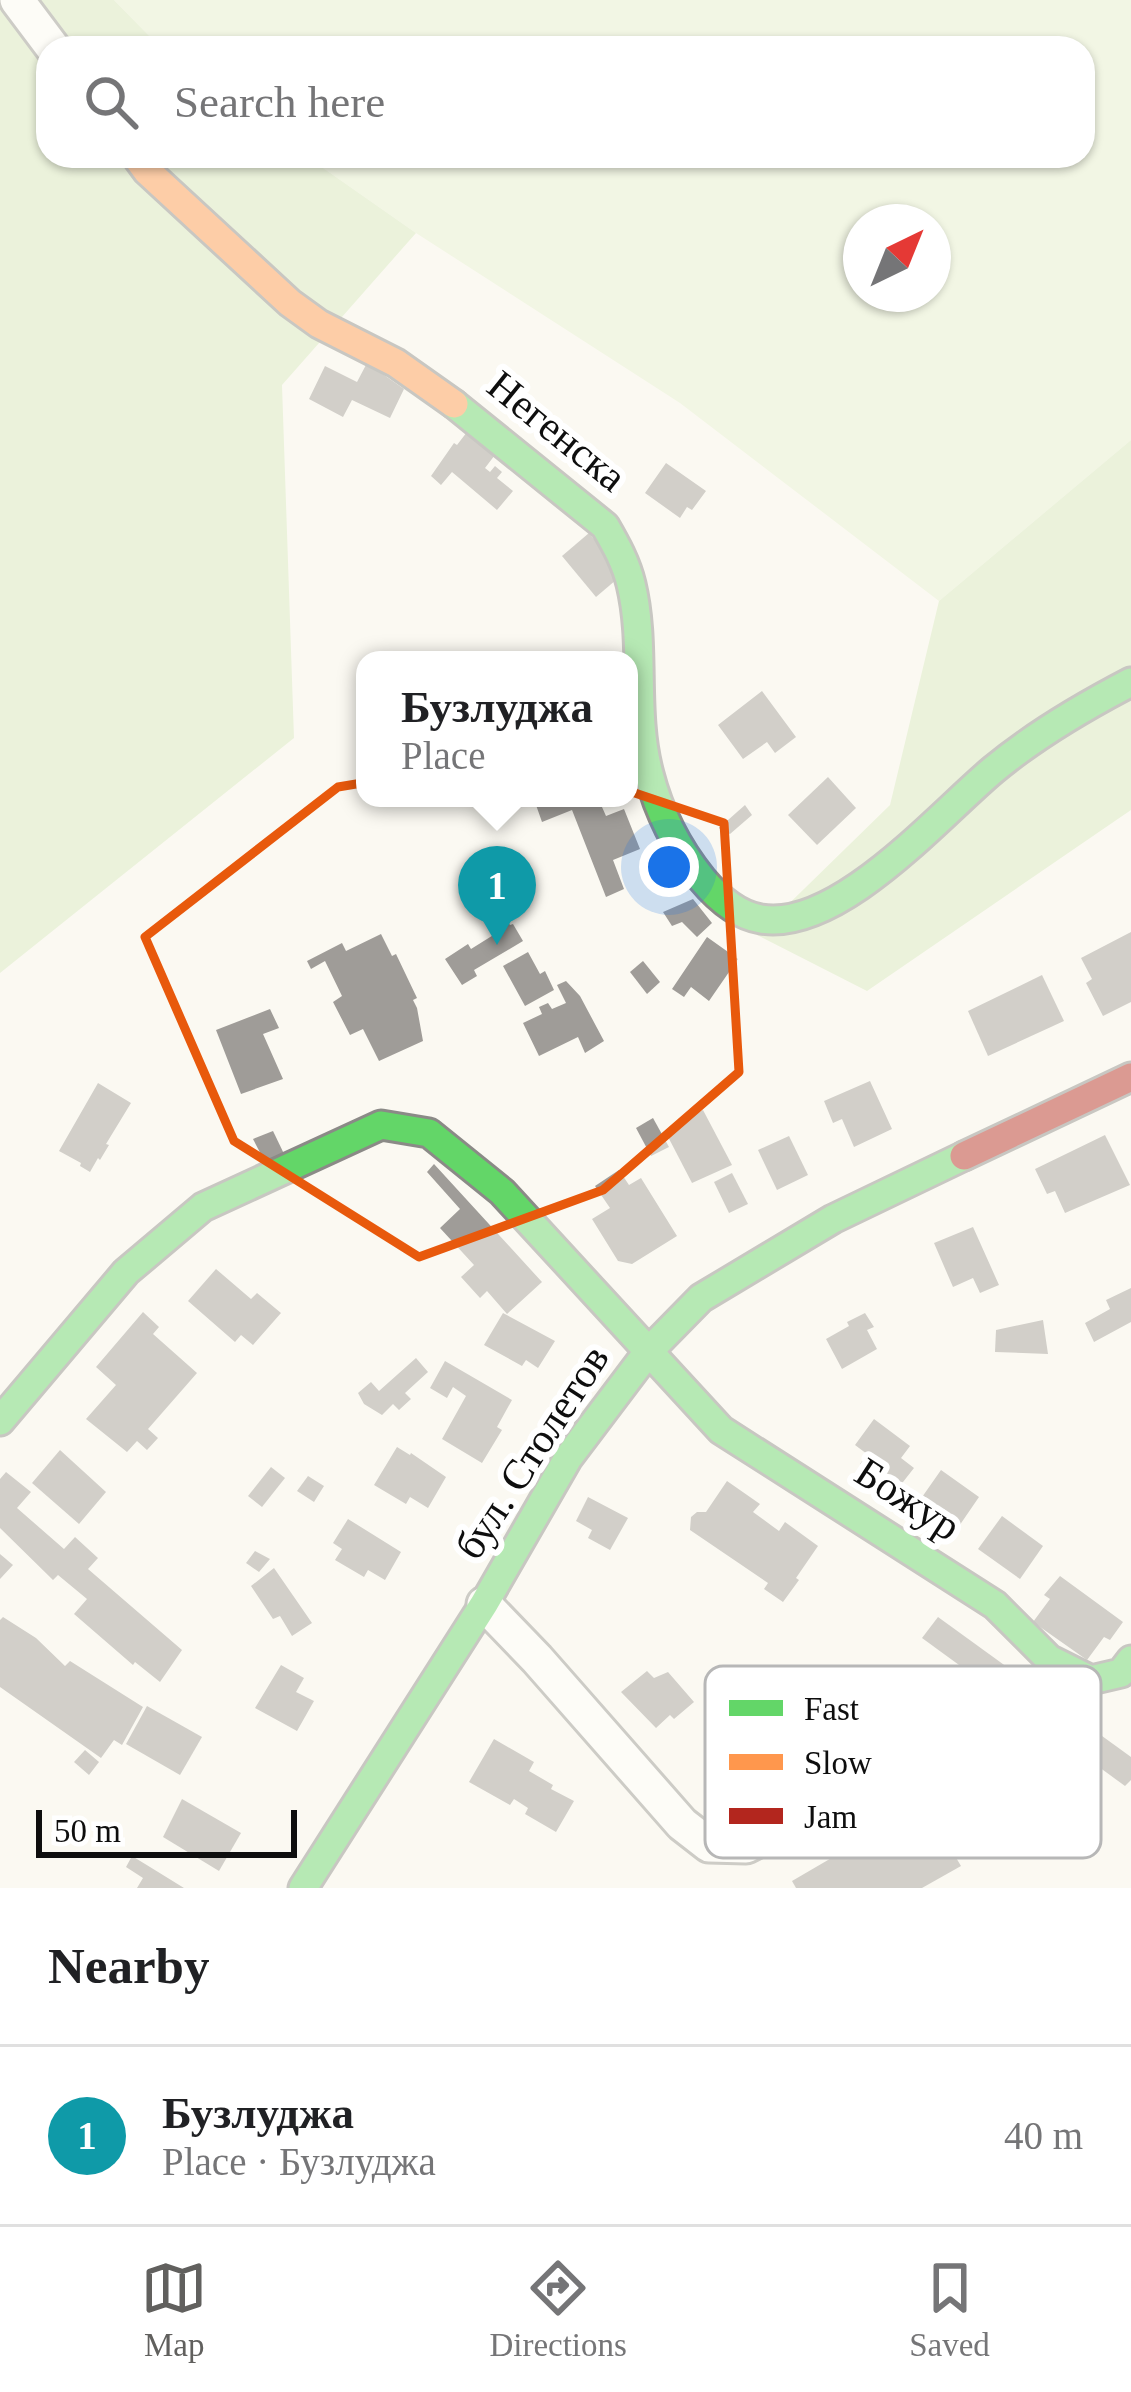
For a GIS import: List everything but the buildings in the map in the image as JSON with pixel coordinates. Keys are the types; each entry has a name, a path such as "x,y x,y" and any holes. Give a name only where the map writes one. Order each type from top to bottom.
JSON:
{"street":[{"path":"17,0 44,36"},
{"name":"Негенска","path":"145,168 290,303 319,324 396,363 605,526 619,546 634,590 643,748 669,832 694,873 716,898 741,914 765,920 792,919 847,897 993,770 1055,726 1131,682"},
{"name":"бул. Столетов","path":"303,1888 484,1604 568,1458 648,1352 701,1298 833,1219 1131,1077"},
{"path":"0,1421 126,1272 203,1207 381,1125 429,1133 502,1192 648,1352"},
{"name":"Божур","path":"648,1352 722,1430 995,1605 1049,1659 1063,1666"},
{"path":"484,1604 682,1824 705,1842"},
{"name":"Божур","path":"1101,1677 1121,1672 1131,1660"}],"highlighted area":[{"path":"525,756 724,823 739,1072 603,1190 419,1257 234,1141 145,937 338,787"}],"green space":[{"path":"0,0 114,0 149,36 36,36 36,168 323,168 416,233 282,385 294,738 0,973"},
{"path":"114,0 1131,0 1131,440 939,601 680,403 323,168 1095,168 1095,36 149,36"},
{"path":"1131,440 1131,810 867,991 757,935 890,805 939,601"}],"traffic: fast":[{"path":"454,404 609,533 631,584 638,631 641,727 658,802 702,879 743,914 791,918 854,890 1009,757 1131,682"},
{"path":"0,1421 126,1272 203,1207 381,1125 429,1133 502,1192 721,1430 995,1605 1049,1659 1063,1666"},
{"path":"303,1888 484,1604 568,1458 648,1352 701,1298 833,1219 964,1156"},
{"path":"1101,1678 1121,1673 1131,1660"}],"traffic: slow":[{"path":"145,168 290,303 319,324 396,363 454,404"}],"traffic: jam":[{"path":"964,1156 1131,1077"}],"place":[{"name":"Бузлуджа","path":"497,945"}]}
